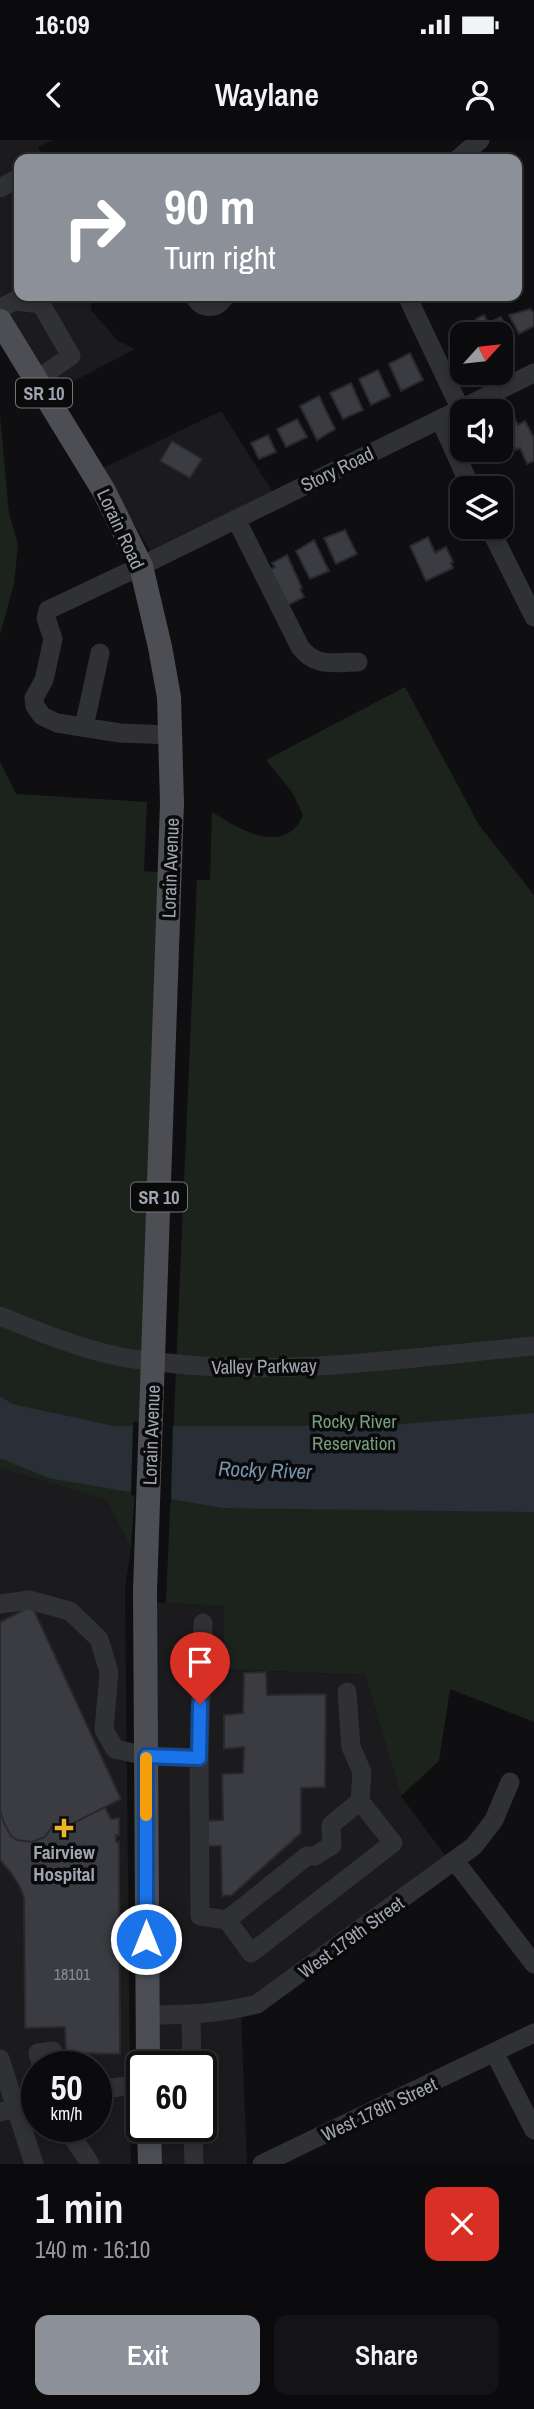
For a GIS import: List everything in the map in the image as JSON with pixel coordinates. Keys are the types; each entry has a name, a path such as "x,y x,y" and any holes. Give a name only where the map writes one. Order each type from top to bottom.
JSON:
{"main road":[{"name":"Lorain Road","path":"0,321 104,491 141,566 169,697 172,803"},
{"name":"Lorain Avenue","path":"148,2051 145,1591 172,803"},
{"path":"149,2142 150,2164"}],"street":[{"path":"464,154 480,140"},
{"path":"0,309 14,301 41,304 71,356 36,380"},
{"path":"198,301 211,307 221,301"},
{"path":"409,301 456,399"},
{"name":"Story Road","path":"479,399 534,373"},
{"name":"Story Road","path":"84,727 51,721 42,716 35,706 34,698 44,680 53,639 46,614 48,610 450,414"},
{"path":"440,419 466,476"},
{"path":"236,519 306,656 313,661 358,662"},
{"path":"495,539 534,617"},
{"path":"100,653 84,727 120,733 171,735"},
{"name":"Valley Parkway","path":"0,1315 63,1341 121,1357 209,1367 264,1368 341,1364 534,1346"},
{"path":"0,1604 29,1600 70,1611 99,1639 109,1672 104,1730 115,1749 146,1756 199,1758"},
{"path":"203,1623 199,1758 200,1916 227,1920 251,1954 393,1843 360,1801 362,1772 351,1747 347,1692"},
{"name":"West 179th Street","path":"147,2015 191,2015 230,2011 257,2004 474,1846 494,1820 510,1782"},
{"path":"227,1920 307,1856 315,1856 332,1844 331,1825 360,1801"},
{"path":"456,1861 534,1964"},
{"path":"191,2015 192,2051"},
{"name":"West 178th Street","path":"262,2164 534,2033"},
{"path":"495,2053 534,2130"},
{"path":"0,2059 8,2110 30,2161"},
{"path":"80,2142 90,2164"},
{"path":"193,2142 194,2164"}],"shaded area":[{"path":"0,140 53,140 38,147 42,154 14,154 14,301 91,301 91,310 117,340 135,349 51,393 0,310"},
{"path":"221,411 274,494 151,552 101,469"},
{"name":"Fairview Hospital","path":"0,1468 108,1500 131,1548 125,1589 130,2051 126,2051 126,2142 131,2142 131,2164 0,2164"},
{"path":"148,1602 224,1606 225,1669 365,1675 401,1796 450,1862 241,2014 247,2164 155,2164 154,2142 217,2142 217,2051 152,2051"}],"green space":[{"path":"0,415 9,514 18,544 14,583 0,635"},
{"name":"Rocky River Reservation","path":"405,687 479,825 534,895 534,1722 450,1689 439,1761 401,1796 365,1675 224,1669 224,1606 166,1603 197,880 210,880 212,812 241,829 263,836 284,835 294,829 303,815 292,792 266,760"},
{"path":"0,762 16,794 147,802 144,871 179,874 131,1548 107,1500 0,1468"}],"water":[{"name":"Rocky River","path":"0,1396 12,1404 114,1426 379,1426 534,1413 534,1512 223,1508 48,1478 0,1458"}],"pier":[{"path":"133,1422 173,1422 171,1502 131,1495"}],"building":[{"path":"530,309 534,313 534,326 519,334 509,315"},
{"path":"484,315 488,322 478,322 476,319"},
{"path":"501,317 504,322 490,322"},
{"path":"410,353 423,380 401,391 389,364"},
{"path":"378,370 390,396 371,405 359,379"},
{"path":"351,383 363,410 343,419 330,393"},
{"path":"319,396 335,429 317,440 300,406"},
{"path":"513,415 518,425 525,421 534,438 534,461 527,464 520,448 516,450 513,444"},
{"path":"297,419 307,437 286,447 277,429"},
{"path":"268,435 276,452 259,459 251,443"},
{"path":"172,441 202,459 190,478 160,461"},
{"path":"345,530 357,554 336,564 324,538"},
{"path":"428,537 435,553 446,547 453,568 426,581 410,546"},
{"path":"314,540 329,571 310,579 296,551"},
{"path":"287,555 304,597 288,605 267,571 275,567 272,563"},
{"path":"32,1606 121,1799 60,1830 54,1824 45,1837 32,1842 17,1840 11,1836 0,1811 0,1622"},
{"path":"266,1672 267,1695 326,1694 325,1787 301,1788 301,1833 232,1895 222,1896 221,1846 205,1846 205,1821 223,1820 222,1774 243,1773 244,1747 224,1749 224,1715 243,1713 244,1673"},
{"path":"105,1807 111,1819 119,1818 119,1835 116,1835 116,1842 119,1842 120,2054 112,2054 112,2051 66,2051 65,2027 25,2028 24,1899 12,1874 0,1860 0,1811 11,1836 17,1840 32,1842 45,1837 54,1824 60,1830"}],"slow traffic":[{"path":"146,1758 146,1815"}],"place":[{"name":"Fairview Hospital","path":"64,1828"}],"route":[{"path":"146,1939 146,1756 199,1758 200,1704"}]}
